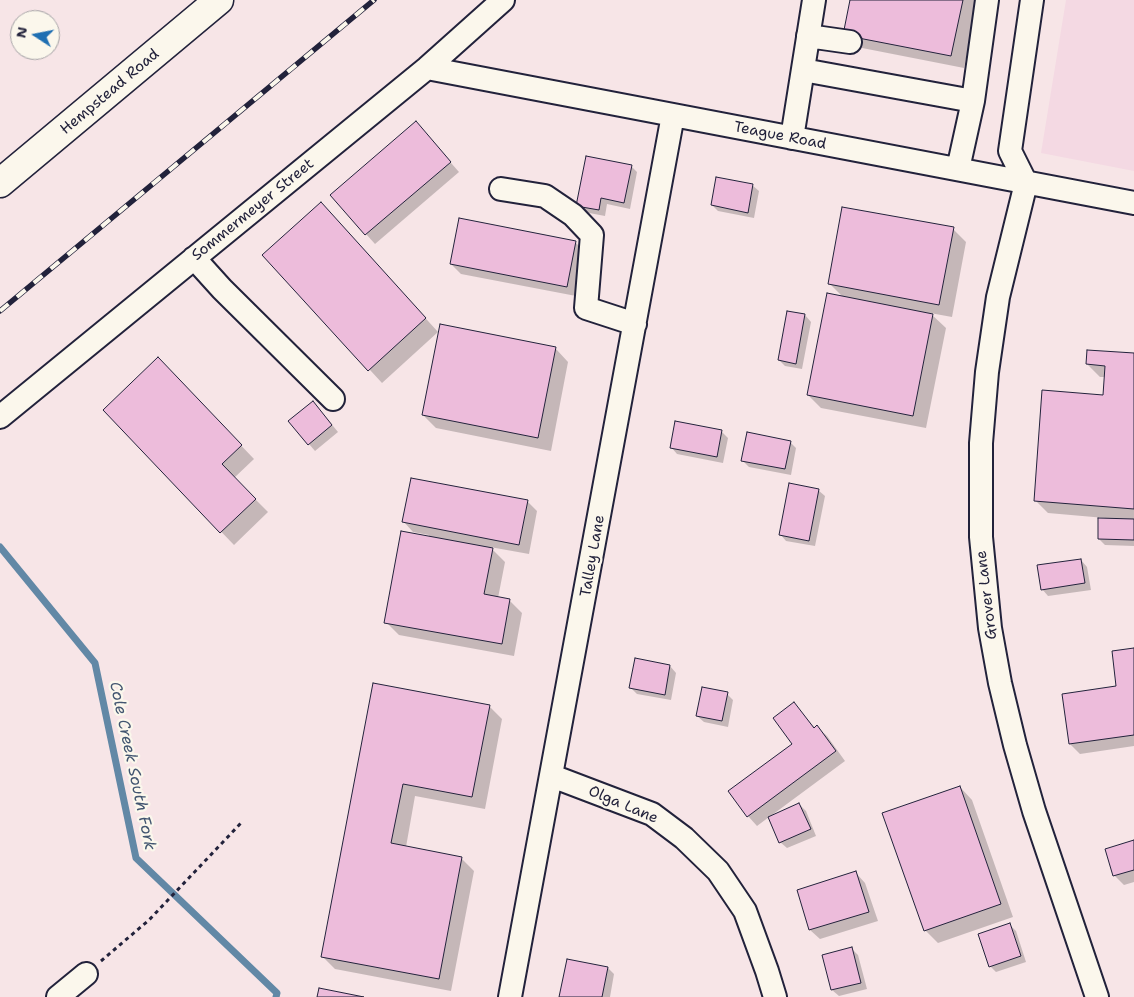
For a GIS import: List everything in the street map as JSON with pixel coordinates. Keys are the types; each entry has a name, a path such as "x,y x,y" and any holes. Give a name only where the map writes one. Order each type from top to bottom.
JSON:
{"main road":[{"name":"Hempstead Road","path":"0,183 219,0"}],"street":[{"name":"Sommermeyer Street","path":"0,417 426,68 502,0"},
{"path":"792,138 814,0"},
{"path":"958,169 973,101 987,0"},
{"path":"1026,183 1010,151 1032,0"},
{"path":"808,36 850,42"},
{"name":"Teague Road","path":"426,68 1134,203"},
{"path":"803,70 973,101"},
{"name":"Talley Lane","path":"510,997 674,115"},
{"name":"Grover Lane","path":"1026,183 998,298 987,372 981,443 981,537 992,637 1000,683 1015,745 1034,811 1097,997"},
{"path":"501,189 545,196 573,215 592,235 588,260 586,308 635,324"},
{"path":"194,258 222,289 333,399"},
{"name":"Olga Lane","path":"552,776 652,814 684,838 718,871 745,911 775,997"},
{"path":"58,997 86,974"}],"path":[{"path":"86,974 149,920 241,823"}],"shaded area":[{"path":"1066,0 1134,0 1134,171 1041,153"}],"building":[{"path":"850,0 963,0 951,56 843,35"},
{"path":"416,121 451,162 365,235 330,195"},
{"path":"586,156 632,165 624,203 601,198 599,210 576,206"},
{"path":"716,177 753,184 748,213 711,205"},
{"path":"321,202 426,318 368,371 262,255"},
{"path":"842,207 954,227 939,305 828,284"},
{"path":"459,218 576,241 567,287 450,264"},
{"path":"827,293 933,314 913,416 807,395"},
{"path":"787,311 805,314 796,364 778,360"},
{"path":"440,324 556,347 538,438 422,415"},
{"path":"1087,350 1134,353 1134,509 1034,501 1042,390 1103,395 1105,366 1086,364"},
{"path":"158,357 242,445 222,464 256,499 220,533 103,410"},
{"path":"313,401 332,425 308,445 288,421"},
{"path":"675,421 722,430 717,457 670,448"},
{"path":"747,432 791,441 785,469 741,461"},
{"path":"411,478 528,500 519,545 402,522"},
{"path":"789,483 819,489 809,541 779,535"},
{"path":"1098,518 1134,519 1134,540 1098,539"},
{"path":"401,531 493,548 484,594 510,599 502,644 384,623"},
{"path":"1081,559 1085,583 1041,590 1037,565"},
{"path":"1134,648 1134,735 1069,744 1062,694 1116,686 1112,651"},
{"path":"635,658 670,665 665,695 629,688"},
{"path":"373,683 490,705 472,797 403,784 391,843 462,857 439,979 321,957"},
{"path":"702,687 728,692 722,721 696,716"},
{"path":"794,702 814,728 817,725 836,751 747,817 728,791 792,744 773,718"},
{"path":"960,786 1001,904 924,931 882,813"},
{"path":"799,803 811,829 779,843 768,817"},
{"path":"1134,840 1134,870 1113,876 1105,849"},
{"path":"856,871 869,912 809,930 797,890"},
{"path":"1010,923 1021,956 989,967 978,934"},
{"path":"852,947 861,983 831,990 822,955"},
{"path":"567,959 608,967 602,997 559,997"},
{"path":"319,988 364,997 317,997"}],"waterway":[{"name":"Cole Creek South Fork","path":"0,547 95,663 136,858 277,993 276,997"}],"railway":[{"path":"0,311 374,0"}]}
